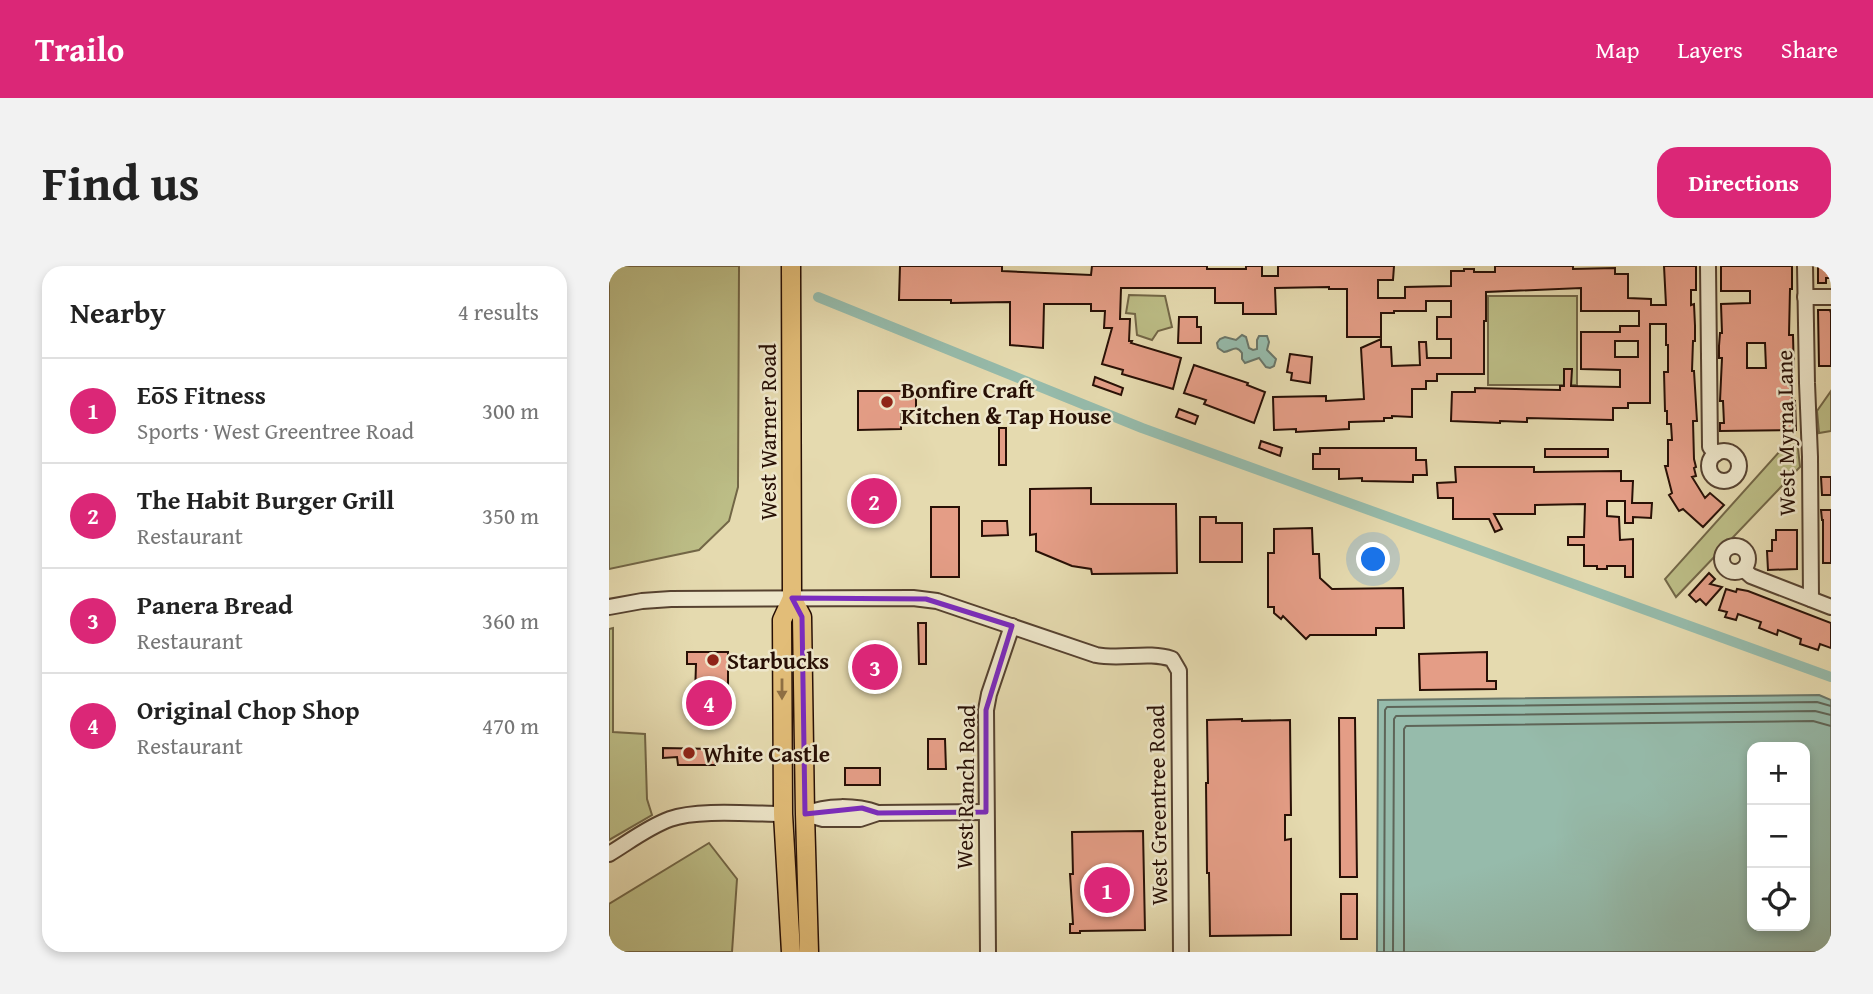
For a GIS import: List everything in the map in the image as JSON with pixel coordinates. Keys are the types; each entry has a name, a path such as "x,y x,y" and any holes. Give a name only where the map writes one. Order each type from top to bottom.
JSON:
{"main road":[{"name":"West Warner Road","path":"783,814 782,620 792,598 791,266"},
{"name":"West Warner Road","path":"792,598 802,617 805,814 803,952"},
{"path":"783,814 790,817 795,829 799,930 803,952"}],"street":[{"path":"1708,266 1710,447 1716,454"},
{"name":"West Myrna Lane","path":"1805,266 1811,599"},
{"path":"1805,297 1831,297"},
{"path":"1743,569 1751,576 1831,607"},
{"path":"609,607 671,599 900,597 926,599 1012,626"},
{"name":"West Greentree Road","path":"1012,626 1096,655 1157,656 1172,659 1179,670 1181,952"},
{"name":"West Ranch Road","path":"988,952 986,710 1012,626"},
{"path":"805,814 819,808 862,808 878,813 986,812"},
{"path":"609,854 653,827 681,816 783,814"}],"highlighted area":[{"path":"792,598 926,599 1012,626 986,710 986,812 878,813 862,808 805,814 802,617"}],"green space":[{"path":"609,266 739,266 738,487 729,521 699,550 609,569"},
{"path":"1129,295 1165,296 1172,327 1158,331 1152,340 1137,335 1135,314 1126,313"},
{"path":"1488,296 1577,296 1577,385 1488,385"},
{"path":"1831,391 1831,431 1819,433 1817,411"},
{"path":"1797,439 1800,467 1676,597 1665,579 1790,440"},
{"path":"613,628 613,732 645,734 647,799 652,815 609,840 609,629"},
{"path":"709,843 737,879 732,952 609,952 609,904"}],"water":[{"path":"1242,335 1253,350 1257,349 1259,336 1267,336 1267,350 1276,359 1274,366 1266,367 1259,358 1245,363 1238,349 1224,352 1218,348 1220,339 1225,337 1236,340"},
{"path":"1819,695 1831,700 1831,952 1377,952 1378,700"}],"building":[{"path":"900,266 1002,266 1002,271 1091,275 1092,266 1207,266 1207,269 1246,269 1246,266 1262,266 1262,276 1278,276 1278,266 1394,266 1393,280 1378,280 1378,298 1405,298 1405,287 1451,286 1451,271 1474,269 1474,272 1495,272 1495,266 1573,266 1573,269 1615,268 1615,274 1628,274 1628,298 1651,299 1651,305 1666,305 1664,266 1696,266 1696,290 1691,290 1695,326 1692,371 1697,421 1693,421 1696,476 1692,477 1705,498 1710,493 1724,505 1703,527 1683,509 1679,511 1669,495 1672,493 1665,466 1668,466 1668,440 1672,440 1671,424 1667,424 1665,411 1664,372 1668,372 1666,324 1650,324 1650,403 1628,403 1628,408 1613,408 1613,420 1527,418 1527,422 1451,421 1452,392 1475,392 1475,388 1560,390 1560,386 1564,386 1564,369 1572,369 1571,386 1620,387 1620,370 1581,369 1581,332 1620,332 1620,326 1639,326 1639,311 1581,311 1581,288 1486,292 1484,374 1437,374 1437,381 1426,381 1426,389 1412,389 1412,417 1392,416 1384,418 1384,421 1349,422 1349,429 1296,432 1296,429 1274,430 1273,397 1326,396 1326,401 1364,399 1361,348 1381,339 1381,347 1391,347 1392,366 1420,365 1419,342 1426,342 1427,358 1451,358 1451,339 1437,339 1437,317 1451,317 1451,301 1426,301 1426,311 1381,313 1381,337 1347,337 1347,289 1275,288 1276,314 1243,314 1243,303 1215,303 1215,288 1121,288 1120,319 1130,319 1129,341 1181,358 1173,389 1122,374 1123,370 1102,364 1112,328 1104,328 1105,311 1091,311 1091,304 1044,304 1043,348 1010,345 1010,302 899,300","holes":["1615,341 1638,341 1638,357 1615,357"]},
{"path":"1721,266 1792,266 1789,335 1793,335 1794,375 1790,375 1790,390 1792,400 1795,401 1796,430 1720,431 1720,423 1724,423 1723,401 1720,401 1721,304 1750,303 1750,291 1721,291","holes":["1747,343 1765,343 1766,368 1747,368"]},
{"path":"1818,266 1831,266 1831,278 1826,278 1826,283 1818,283"},
{"path":"1818,310 1830,310 1831,313 1831,366 1819,366"},
{"path":"1179,317 1197,317 1197,327 1201,327 1201,343 1178,343"},
{"path":"1290,354 1312,357 1310,383 1291,380 1292,373 1287,372"},
{"path":"1194,365 1248,383 1247,385 1265,392 1254,423 1204,404 1206,400 1184,393"},
{"path":"1095,377 1123,388 1121,395 1093,385"},
{"name":"Bonfire Craft Kitchen & Tap House","path":"858,391 916,391 916,412 901,412 901,429 858,430"},
{"path":"1179,409 1198,416 1195,424 1176,417"},
{"path":"999,428 1006,428 1006,465 999,465"},
{"path":"1261,441 1282,448 1280,456 1259,448"},
{"path":"1320,448 1416,448 1416,460 1426,460 1427,475 1413,475 1413,482 1339,479 1339,469 1313,469 1313,454 1320,454"},
{"path":"1545,449 1608,449 1608,457 1545,457"},
{"path":"1455,467 1534,467 1534,472 1621,471 1621,481 1633,481 1632,503 1652,503 1651,518 1633,517 1633,523 1625,523 1625,501 1607,501 1607,516 1619,517 1620,540 1633,539 1633,577 1625,577 1625,566 1597,569 1597,566 1584,566 1584,545 1568,545 1568,537 1584,537 1585,504 1535,505 1535,514 1494,514 1502,529 1495,532 1489,519 1453,519 1453,498 1438,498 1437,483 1456,482"},
{"path":"1821,477 1831,477 1831,495 1822,495"},
{"path":"1091,488 1091,504 1176,504 1177,573 1092,574 1091,569 1072,566 1036,551 1036,534 1030,535 1030,489"},
{"path":"893,494 893,508 888,508 888,514 855,514 855,495"},
{"path":"931,507 959,507 959,577 931,577"},
{"path":"1821,510 1831,510 1831,563 1823,563"},
{"path":"1200,517 1216,517 1216,523 1242,523 1242,562 1200,562"},
{"path":"982,521 1007,521 1008,535 982,536"},
{"path":"1312,528 1313,554 1319,554 1320,578 1332,589 1403,588 1404,628 1376,628 1376,635 1310,635 1306,639 1283,616 1281,619 1274,613 1274,607 1268,607 1268,553 1274,553 1274,529"},
{"path":"1776,530 1797,530 1797,569 1768,570 1767,551 1772,551"},
{"path":"1709,573 1715,579 1710,584 1722,587 1706,605 1700,599 1696,602 1689,595"},
{"path":"1726,589 1748,591 1831,623 1831,648 1820,644 1818,650 1800,644 1801,639 1778,630 1777,635 1759,628 1761,622 1738,614 1736,620 1725,617 1727,612 1719,610"},
{"path":"918,623 926,623 926,664 919,664"},
{"path":"687,652 728,652 730,710 699,710 699,695 695,695 696,664 687,664"},
{"path":"1487,652 1487,681 1496,681 1496,689 1420,690 1419,654"},
{"path":"871,653 891,653 891,680 859,681 860,658 871,658"},
{"path":"1339,718 1355,718 1357,877 1340,877"},
{"path":"1207,720 1290,720 1291,815 1285,815 1285,840 1291,839 1291,935 1210,936 1207,873"},
{"path":"928,739 945,739 946,769 928,769"},
{"name":"White Castle","path":"663,748 715,749 715,765 678,765 677,757 663,758"},
{"path":"845,768 880,768 880,785 845,785"},
{"path":"1143,831 1145,930 1070,933 1070,924 1073,924 1070,874 1073,874 1072,832"},
{"path":"1341,894 1357,894 1357,939 1341,939"}],"waterway":[{"path":"818,297 1142,428 1831,677"}],"place":[{"name":"Bonfire Craft Kitchen & Tap House","path":"887,402"},
{"name":"The Habit Burger Grill","path":"874,501"},
{"name":"Starbucks","path":"713,660"},
{"name":"Panera Bread","path":"875,667"},
{"name":"Original Chop Shop","path":"709,703"},
{"name":"White Castle","path":"689,753"},
{"name":"EōS Fitness","path":"1107,890"}]}
